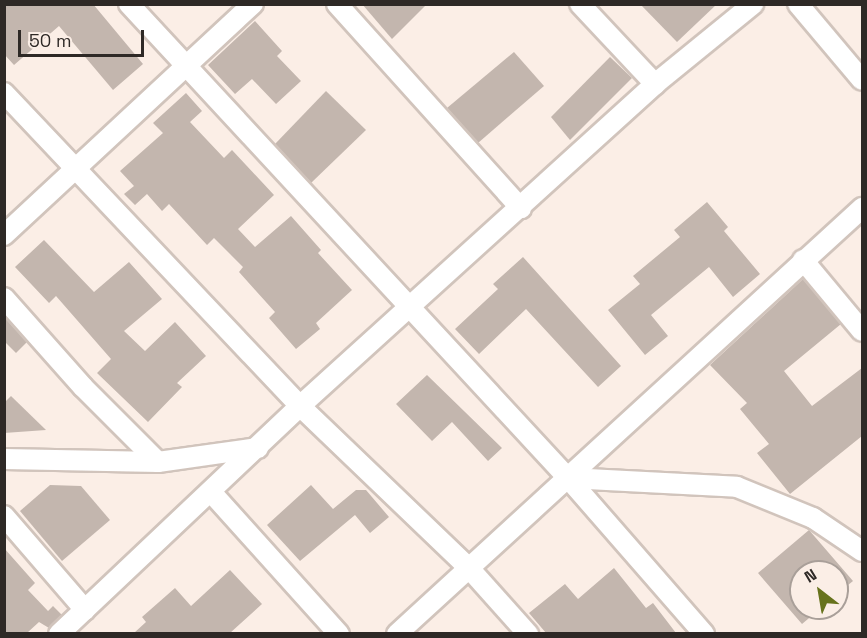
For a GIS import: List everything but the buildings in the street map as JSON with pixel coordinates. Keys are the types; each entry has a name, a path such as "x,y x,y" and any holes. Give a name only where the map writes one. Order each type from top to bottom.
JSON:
{"street":[{"path":"129,4 568,478 704,633"},
{"path":"4,235 254,4"},
{"path":"338,4 521,208"},
{"path":"580,4 655,84"},
{"path":"59,633 300,406 411,308 655,84 753,4"},
{"path":"798,4 862,80"},
{"path":"4,93 300,406 469,568 528,633"},
{"path":"397,633 862,208"},
{"path":"803,260 862,331"},
{"path":"4,298 83,387 158,462"},
{"path":"4,459 158,462 258,448"},
{"path":"568,478 738,487 813,518 862,551"},
{"path":"211,492 339,633"},
{"path":"4,516 85,610"}]}
